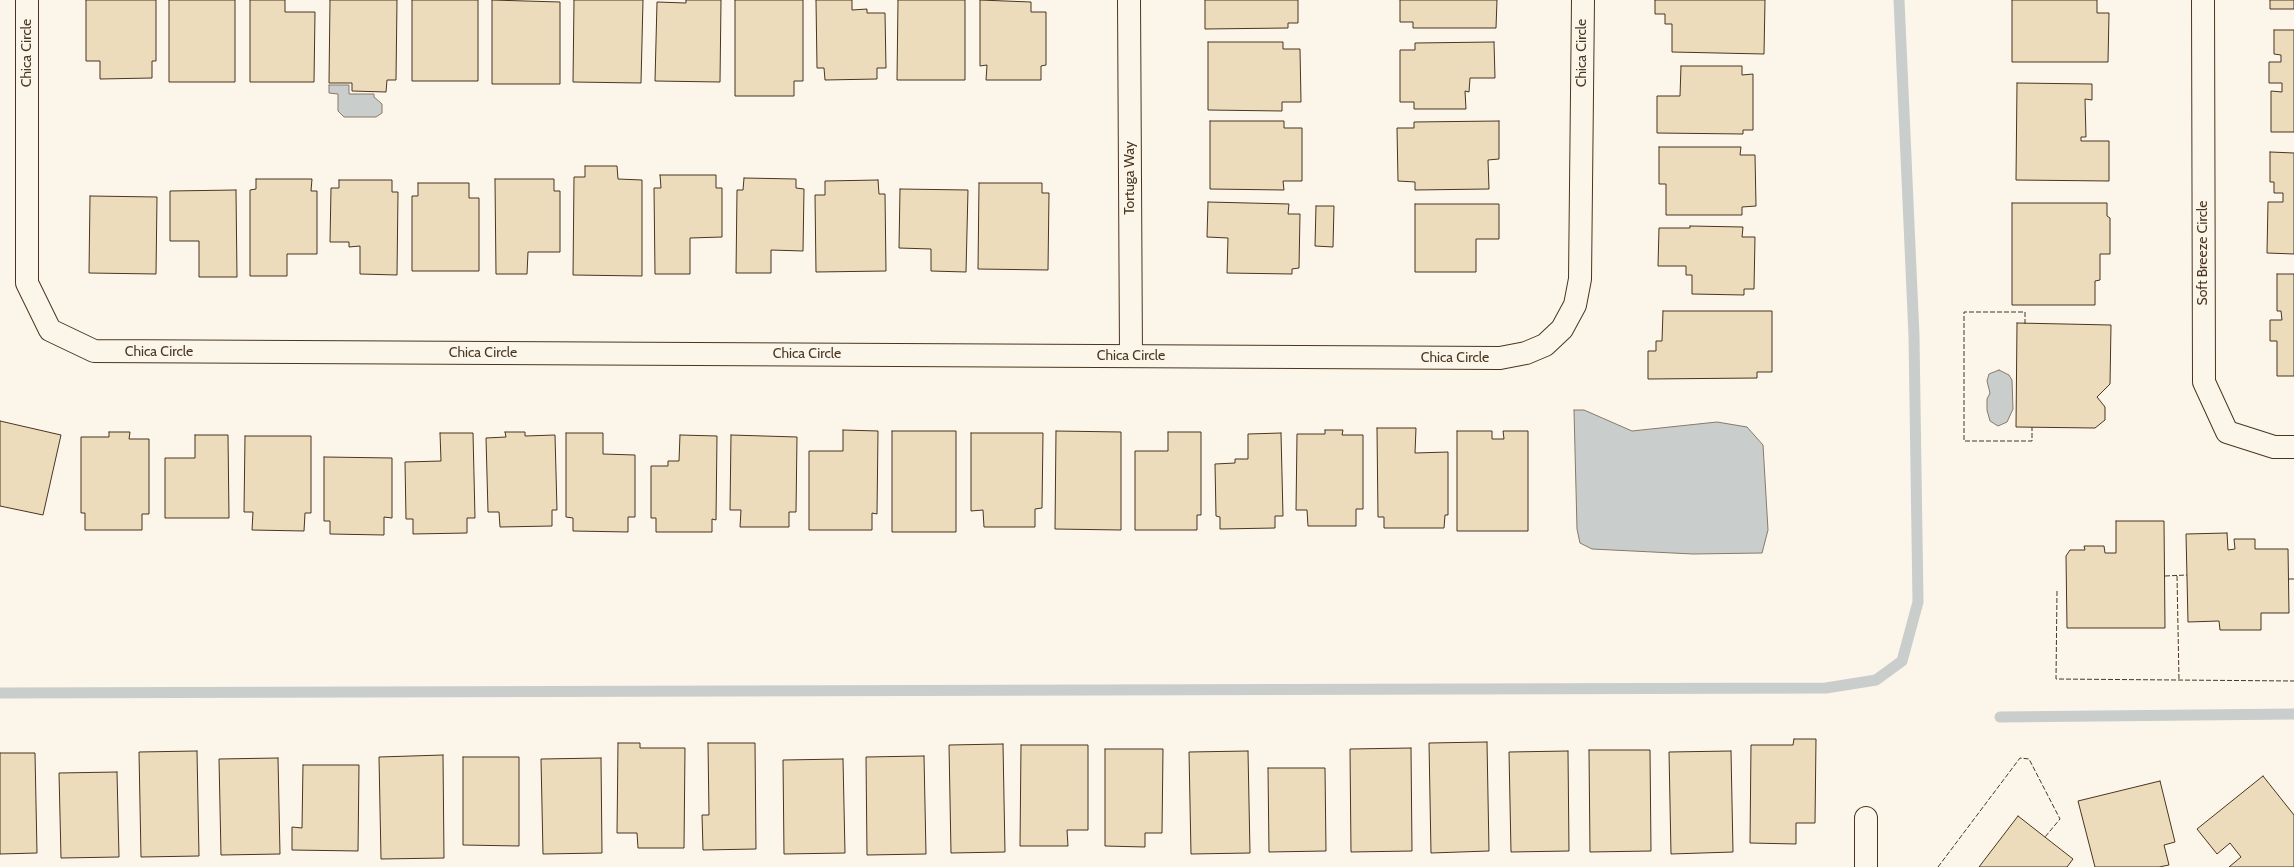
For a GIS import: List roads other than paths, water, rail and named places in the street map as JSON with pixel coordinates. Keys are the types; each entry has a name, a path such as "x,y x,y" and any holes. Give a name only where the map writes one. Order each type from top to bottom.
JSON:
{"street":[{"name":"Chica Circle","path":"27,0 27,283 50,330 94,351 1500,358 1526,353 1545,345 1562,329 1575,305 1580,279 1582,0"},
{"name":"Tortuga Way","path":"1129,0 1131,356"},
{"name":"Soft Breeze Circle","path":"2203,0 2204,382 2227,432 2274,447 2294,447"},
{"path":"1866,818 1866,867"}],"waterway":[{"path":"0,693 1826,688 1876,680 1902,661 1918,602 1914,336 1899,0"},
{"path":"2000,717 2294,714"}]}
